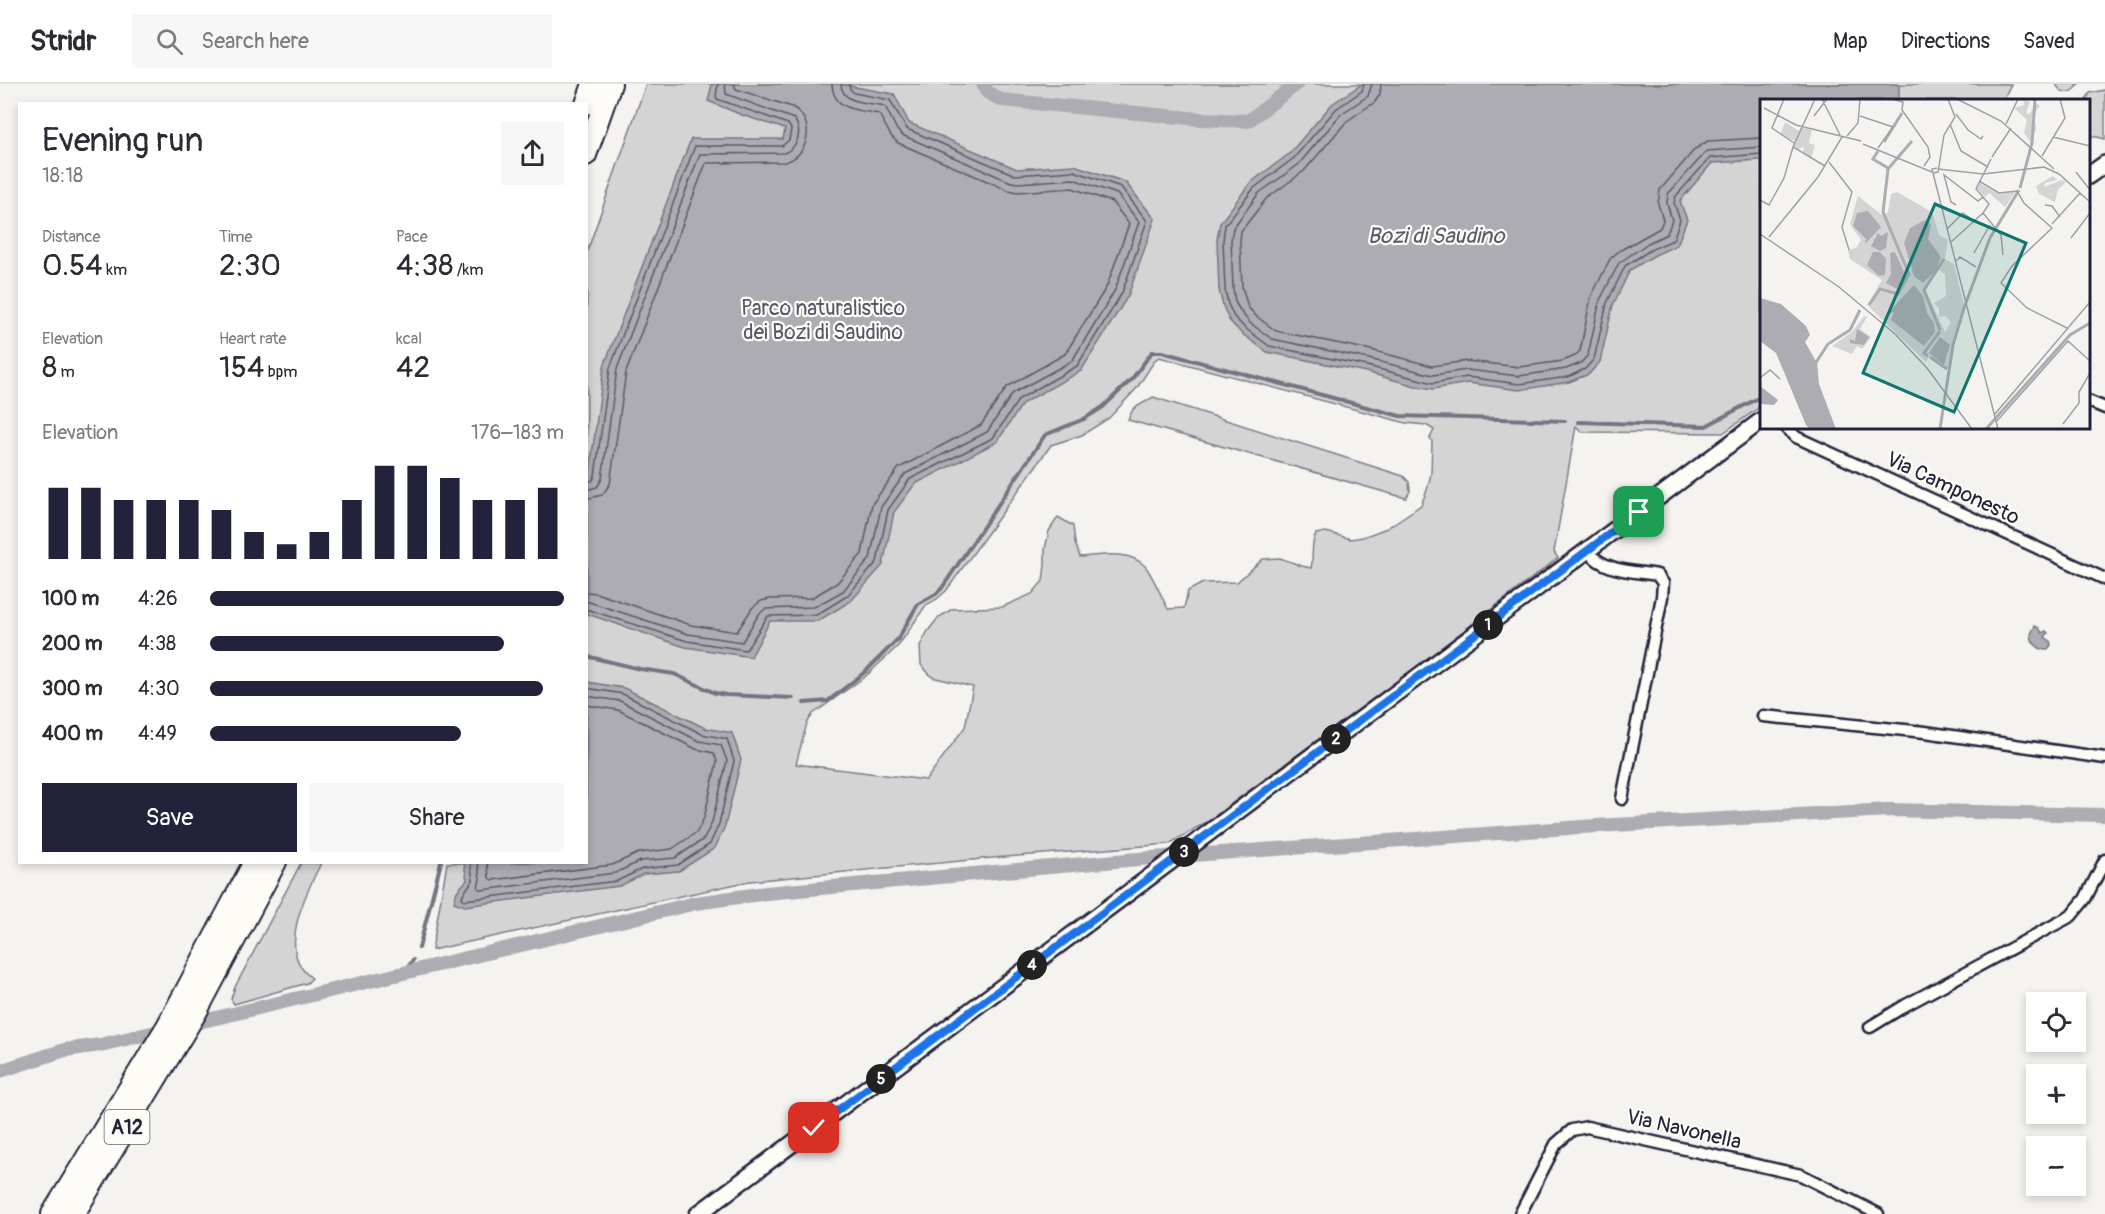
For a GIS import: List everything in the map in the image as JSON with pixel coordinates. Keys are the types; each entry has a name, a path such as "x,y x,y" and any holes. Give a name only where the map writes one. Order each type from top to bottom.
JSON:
{"highway":[{"path":"587,102 593,84"},
{"path":"588,149 611,84"},
{"name":"A12","path":"74,1214 173,1033 253,864"},
{"name":"A12","path":"52,1214 152,1052 196,1013 275,864"}],"main road":[{"path":"2090,175 2105,164"},
{"path":"698,1214 1760,421"}],"street":[{"path":"2090,402 2105,408"},
{"name":"Via Camponesto","path":"1788,429 1796,437 2105,579"},
{"path":"1588,551 1594,560 1613,569 1657,575 1663,583 1660,609 1622,800"},
{"path":"1763,716 1925,732 2105,758"},
{"path":"1870,1027 1906,1005 2071,916 2085,899 2105,860"},
{"name":"Via Navonella","path":"1520,1214 1556,1144 1572,1130 1587,1127 1801,1175 1878,1214"}],"green space":[{"name":"Parco naturalistico dei Bozi di Saudino","path":"646,84 2011,84 2004,99 1760,99 1760,407 1723,433 1582,432 1576,426 1554,552 1558,558 1424,661 1208,821 1169,844 750,881 432,950 447,864 588,864 588,249","holes":["1159,357 1406,423 1426,425 1434,430 1430,438 1432,441 1431,474 1421,505 1387,528 1363,537 1351,539 1326,532 1316,534 1313,542 1311,568 1280,558 1263,559 1237,582 1203,583 1188,591 1184,608 1168,609 1148,570 1131,557 1123,555 1080,557 1073,526 1058,517 1049,531 1045,549 1043,581 1032,594 1002,607 952,609 938,618 920,646 921,665 932,677 973,687 965,727 926,780 796,764 807,723 813,714 866,676 899,645 926,605 946,591 1051,445 1082,435 1109,418 1137,388"]},
{"path":"2056,84 2079,84 2074,90 2064,92"},
{"path":"2105,90 2105,139 2090,135 2090,99 2087,99 2090,93"},
{"path":"1153,397 1403,476 1409,482 1410,491 1406,498 1128,420 1133,409"},
{"path":"300,864 321,864 302,906 295,939 296,954 301,967 312,978 307,983 234,1004 231,999 235,987"}],"water":[{"path":"712,84 839,84 894,94 909,123 1017,169 1074,165 1125,182 1155,219 1128,296 1081,371 1023,403 997,442 915,484 894,512 883,565 851,601 818,621 770,621 751,657 685,647 588,614 588,485 604,366 691,139 783,139 785,129 708,101"},
{"name":"Bozi di Saudino","path":"1362,84 1899,84 1899,99 1760,99 1760,160 1712,163 1680,201 1687,220 1677,245 1630,270 1613,305 1600,362 1589,374 1569,382 1519,390 1468,383 1433,389 1366,372 1267,352 1241,333 1229,320 1219,290 1217,239 1220,223 1250,183 1289,154 1332,104"},
{"path":"2035,626 2042,633 2046,631 2048,633 2045,637 2051,645 2047,650 2038,647 2032,640 2031,634"},
{"path":"588,682 624,688 705,728 732,733 741,760 725,826 715,848 679,871 644,874 620,886 465,906 454,902 457,891 467,880 464,864 588,864"}],"waterway":[{"path":"983,84 987,92 1001,100 1200,119 1248,121 1297,84"},
{"path":"804,703 828,701 865,672 898,639 918,604 942,588 1045,435 1084,419 1103,407 1132,379 1152,352 1162,352 1400,416 1565,421"},
{"path":"1578,422 1706,426 1760,397"},
{"path":"588,656 640,669 674,674 715,693 793,698"},
{"path":"0,1071 65,1050 100,1045 696,903 766,893 1138,859 1596,826 1888,810 2105,815"},
{"path":"419,948 440,864"},
{"path":"404,973 413,960"}],"route":[{"path":"814,1128 1639,512"}]}
